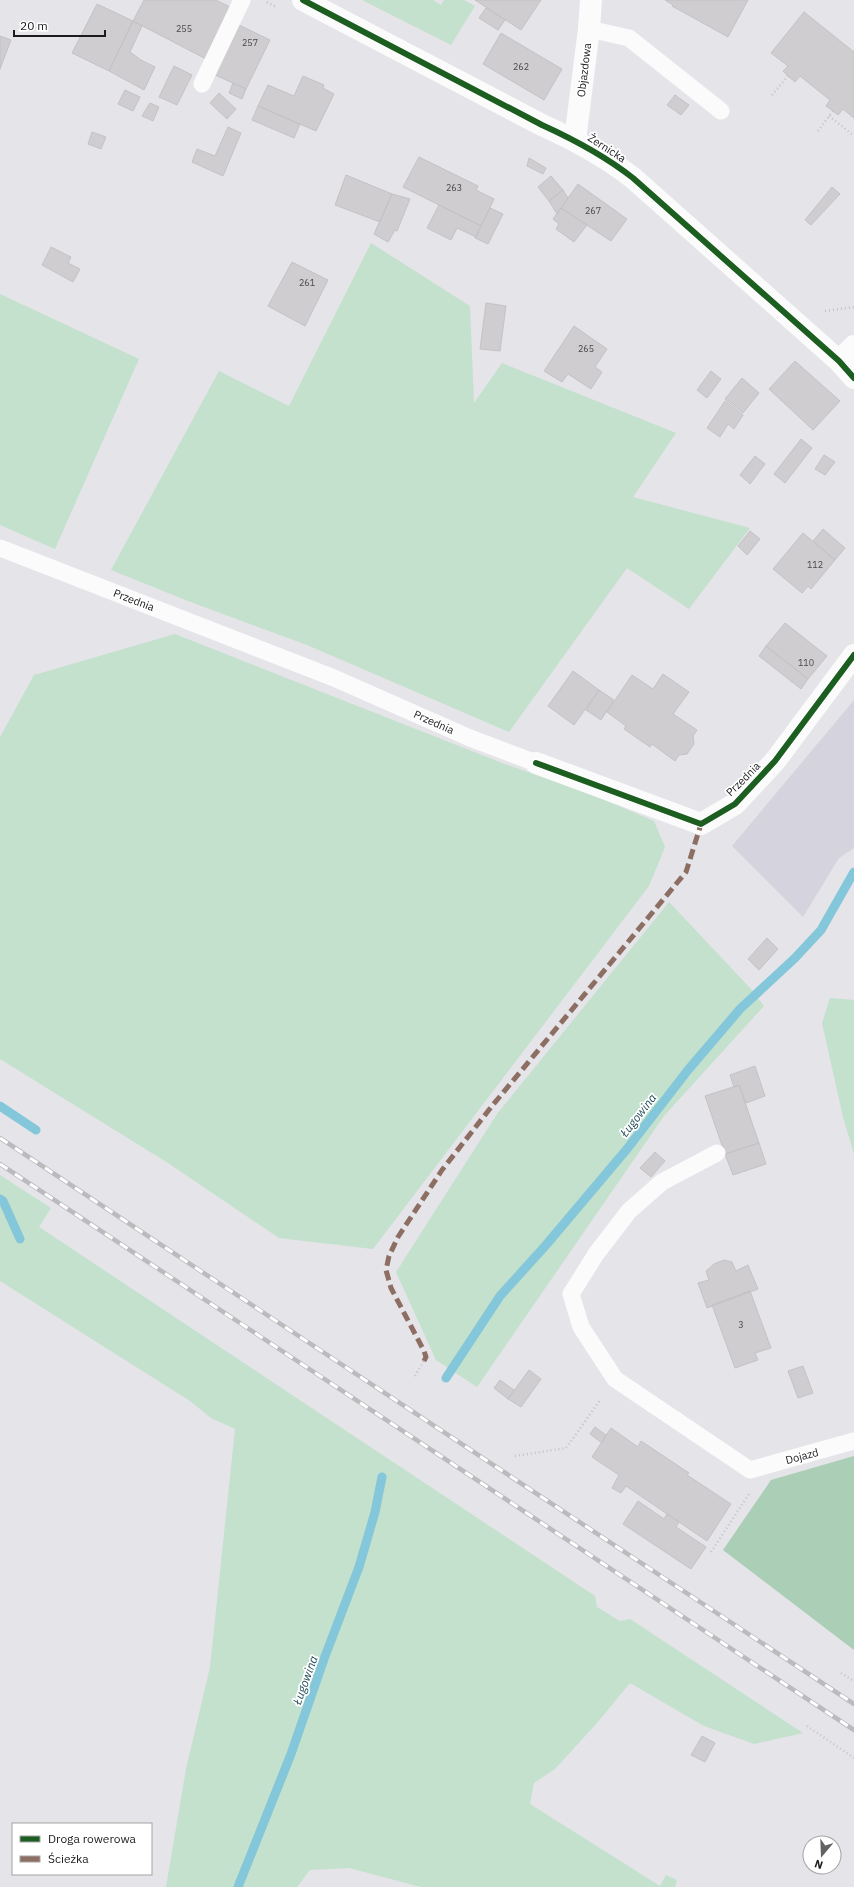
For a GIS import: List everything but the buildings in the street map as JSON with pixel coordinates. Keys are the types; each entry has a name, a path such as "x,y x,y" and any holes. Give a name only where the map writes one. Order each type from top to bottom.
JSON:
{"street":[{"name":"Żernicka","path":"303,0 542,125 575,140 604,157 633,178 846,353 854,378"},
{"name":"Objazdowa","path":"575,140 589,29 591,0"},
{"name":"Przednia","path":"536,763 701,824 734,804 775,761 854,655"}],"lane":[{"path":"202,84 242,0"},
{"path":"589,29 629,38 721,110"},
{"name":"Przednia","path":"0,548 334,678 470,738 536,763"},
{"path":"717,1153 662,1182 629,1211 596,1254 571,1294 581,1327 615,1379 750,1470"},
{"name":"Dojazd","path":"750,1470 854,1441"}],"path":[{"path":"772,95 788,76"},
{"path":"818,131 833,111"},
{"path":"829,116 854,136"},
{"path":"415,1376 424,1361"},
{"path":"515,1456 566,1448 615,1379"},
{"path":"711,1552 750,1493 750,1470"},
{"path":"841,1673 854,1681"},
{"path":"807,1726 854,1758"}],"shaded area":[{"path":"854,700 854,848 839,858 803,917 732,846"}],"green space":[{"path":"362,0 433,0 441,5 444,0 464,0 475,6 451,45"},
{"path":"371,243 470,306 474,403 502,363 676,433 633,497 750,528 689,609 627,568 509,732 307,645 188,601 111,570 219,371 289,406"},
{"path":"0,294 139,359 55,549 0,525"},
{"path":"175,634 502,763 590,794 654,821 665,847 649,886 373,1249 279,1238 168,1163 0,1059 0,737 34,675"},
{"path":"669,902 751,989 764,1006 664,1116 477,1387 436,1360 396,1272 497,1114"},
{"path":"830,998 854,1000 854,1154 843,1117 822,1023"},
{"path":"0,1175 51,1208 39,1227 595,1596 597,1607 620,1621 630,1619 803,1733 754,1744 704,1726 630,1683 597,1723 555,1769 534,1783 530,1804 660,1886 666,1875 677,1880 675,1887 421,1887 349,1868 310,1870 297,1887 166,1887 186,1769 210,1667 235,1429 211,1418 190,1401 0,1281"},
{"path":"854,1456 854,1650 723,1550 771,1480"}],"waterway":[{"name":"Ługowina","path":"446,1378 500,1296 546,1245 627,1149 688,1070 740,1009 795,958 821,930 854,872"},
{"path":"0,1106 36,1130"},
{"path":"0,1199 3,1201 20,1239"},
{"name":"Ługowina","path":"238,1887 291,1754 324,1659 359,1567 375,1512 382,1477"}],"railway":[{"path":"0,1138 854,1704"},
{"path":"0,1164 854,1730"}],"marked path":[{"path":"424,1361 426,1357 424,1351 391,1288 386,1270 389,1256 398,1237 442,1170 492,1106 686,872 701,824"}],"cycle path":[{"path":"303,0 578,143 612,163 633,178 839,361 854,378"},
{"path":"536,763 701,824 735,804 775,761 854,655"}]}
